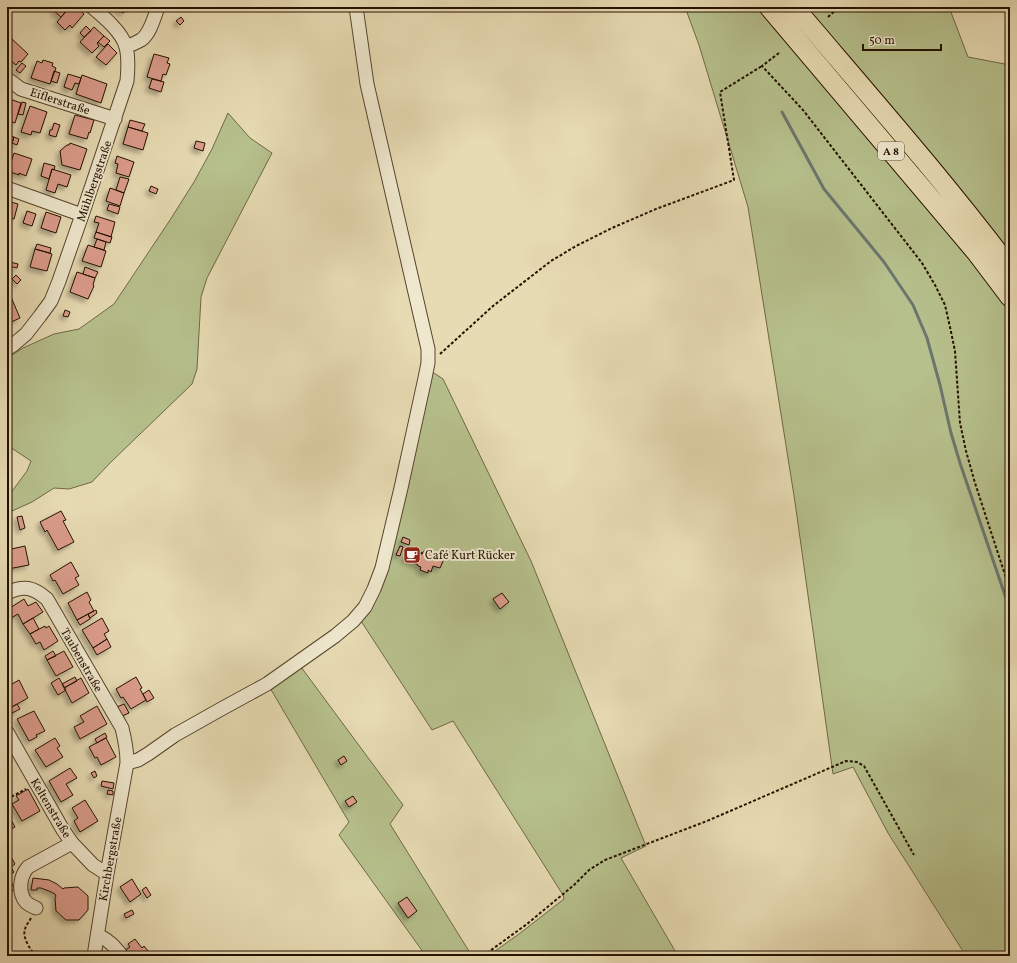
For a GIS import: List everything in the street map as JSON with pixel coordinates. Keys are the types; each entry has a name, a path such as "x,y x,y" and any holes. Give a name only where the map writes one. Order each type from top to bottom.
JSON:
{"highway":[{"name":"A 8","path":"769,7 967,241 1010,297"},
{"name":"A 8","path":"794,7 934,171 1010,268"}],"street":[{"name":"Mühlbergstraße","path":"7,349 26,334 51,301 127,82 128,66 126,46 120,35 109,22 92,7"},
{"path":"126,46 140,41 145,36 158,7"},
{"path":"127,763 138,760 175,735 267,684 335,636 353,621 365,607 382,568 426,378 428,348 367,84 356,7"},
{"name":"Eiflerstraße","path":"7,79 21,89 115,119"},
{"path":"7,188 82,215"},
{"name":"Taubenstraße","path":"7,593 16,589 28,588 38,591 47,599 122,728 126,745 127,763"},
{"name":"Keltenstraße","path":"7,732 36,784 72,843 93,865 107,874"},
{"name":"Kirchbergstraße","path":"94,956 127,763"},
{"path":"36,908 29,906 24,901 21,883 24,871 28,867 72,843"},
{"path":"98,935 111,942 122,956"}],"path":[{"path":"828,17 838,7"},
{"path":"428,363 446,349 493,306 552,261 570,250 612,228 649,212 734,180 720,92 762,66 779,53"},
{"path":"762,66 803,110 917,257 935,285 945,305 955,351 960,423 966,451 974,483 1010,590"},
{"path":"483,956 527,924 574,885 589,870 605,860 707,821 846,761 857,762 864,766 914,855"},
{"path":"7,799 36,784"},
{"path":"35,956 24,935 25,929 36,908"}],"green space":[{"path":"685,7 949,7 968,57 1010,65 1010,956 966,956 888,833 853,767 833,774 795,502 748,207 699,45"},
{"path":"228,113 250,138 272,153 207,278 201,297 197,369 192,384 92,482 69,489 54,488 32,502 12,511 7,506 7,498 27,471 31,461 7,445 7,358 23,348 54,334 79,329 114,304 194,182 212,149"},
{"path":"434,373 443,379 531,561 646,846 621,858 678,956 488,956 564,899 563,895 453,721 432,730 361,621 430,374"},
{"path":"301,667 403,805 390,824 472,956 426,956 339,835 349,822 270,688"}],"building":[{"path":"56,7 66,7 68,9 61,17 53,10"},
{"path":"70,7 76,7 84,14 72,28 70,25 65,30 57,22"},
{"path":"116,7 128,7 123,13"},
{"path":"181,17 184,21 180,25 176,21"},
{"path":"86,26 91,31 84,37 80,33"},
{"path":"94,27 104,36 97,43 99,46 92,53 80,42"},
{"path":"104,36 110,41 104,47 98,42"},
{"path":"12,39 28,54 16,65 7,57 7,44"},
{"path":"108,44 117,53 106,65 96,57"},
{"path":"154,54 169,58 167,63 170,64 166,75 163,74 161,81 147,77"},
{"path":"43,60 53,63 52,66 56,68 50,84 31,78 37,61 42,63"},
{"path":"22,63 26,66 20,73 16,70"},
{"path":"54,71 60,73 57,83 51,81"},
{"path":"68,74 81,78 79,84 75,83 72,90 64,87"},
{"path":"82,75 107,84 101,103 76,94"},
{"path":"152,79 164,82 161,92 149,88"},
{"path":"7,98 21,103 15,123 7,120"},
{"path":"22,102 26,103 23,115 18,114"},
{"path":"30,106 47,112 40,133 32,131 31,135 21,132"},
{"path":"75,115 94,120 87,139 69,134"},
{"path":"130,120 145,124 142,131 128,127"},
{"path":"54,123 60,125 56,137 49,135"},
{"path":"128,127 148,133 143,150 123,144"},
{"path":"9,136 14,137 13,141 8,140"},
{"path":"14,137 19,139 17,145 12,143"},
{"path":"196,141 205,143 203,151 194,148"},
{"path":"70,143 87,149 80,170 62,165 60,151"},
{"path":"14,153 32,159 26,176 8,171"},
{"path":"117,156 134,162 129,177 116,173 118,164 115,163"},
{"path":"44,163 55,166 54,170 52,169 49,179 41,176"},
{"path":"52,169 71,175 67,187 58,184 55,193 46,190"},
{"path":"120,177 129,179 124,193 116,190"},
{"path":"151,186 158,189 156,194 149,191"},
{"path":"110,188 124,193 120,206 106,201"},
{"path":"7,201 18,204 14,219 7,218"},
{"path":"109,204 120,207 118,214 107,210"},
{"path":"27,211 36,214 32,226 23,223"},
{"path":"46,212 61,217 56,233 41,228"},
{"path":"96,216 115,222 111,237 96,232 99,223 94,222"},
{"path":"96,232 112,237 110,243 94,238"},
{"path":"97,239 106,242 104,250 94,247"},
{"path":"37,244 51,248 50,253 35,249"},
{"path":"88,245 106,251 101,267 82,261"},
{"path":"35,249 52,254 47,271 30,267"},
{"path":"10,262 18,264 17,268 9,266"},
{"path":"85,267 98,272 95,278 83,274"},
{"path":"77,272 95,278 94,286 88,299 70,292"},
{"path":"16,275 21,280 17,284 12,279"},
{"path":"11,297 20,318 9,323 7,320 7,299"},
{"path":"65,310 70,312 68,317 63,316"},
{"path":"61,511 66,520 63,521 74,542 58,550 47,530 45,532 40,522"},
{"path":"22,516 25,528 20,530 17,517"},
{"path":"403,537 410,540 409,545 401,542"},
{"path":"25,546 29,565 8,569 7,550"},
{"path":"400,546 403,547 400,556 396,555"},
{"path":"408,547 423,553 422,554 408,549"},
{"path":"408,549 418,553 414,563 404,559"},
{"path":"424,551 444,559 440,568 433,566 431,572 428,570 428,573 420,570 421,567 414,563 418,553 422,554"},
{"path":"71,562 79,576 75,578 79,585 63,594 55,580 53,581 50,575"},
{"path":"87,592 91,600 89,602 94,611 77,620 68,603"},
{"path":"502,593 509,602 500,609 493,599"},
{"path":"24,599 28,606 36,602 43,612 23,624 18,614 11,618 7,610"},
{"path":"96,610 97,613 90,618 88,614"},
{"path":"7,612 11,618 7,621"},
{"path":"88,614 90,619 80,625 77,620"},
{"path":"33,618 39,629 30,634 23,624"},
{"path":"102,618 109,631 104,634 107,639 93,648 82,630"},
{"path":"45,626 46,628 49,626 58,641 44,650 40,642 36,644 30,634"},
{"path":"107,639 111,647 97,655 93,648"},
{"path":"53,651 56,656 47,660 45,656"},
{"path":"64,651 73,667 56,676 47,660"},
{"path":"75,677 77,681 64,688 62,684"},
{"path":"136,677 146,700 131,709 123,697 121,698 116,689"},
{"path":"59,678 66,690 58,695 51,683"},
{"path":"81,678 89,693 72,703 64,688"},
{"path":"19,680 28,698 10,708 7,704 7,687"},
{"path":"149,690 154,698 147,702 143,694"},
{"path":"17,704 20,709 12,713 10,708"},
{"path":"124,704 129,713 122,716 117,707"},
{"path":"97,706 107,724 80,739 74,727 84,722 80,716"},
{"path":"34,711 45,731 36,735 37,737 29,741 17,719"},
{"path":"105,733 107,737 97,743 95,739"},
{"path":"55,738 60,746 57,748 63,757 46,767 35,750"},
{"path":"106,738 116,757 101,765 89,747"},
{"path":"7,754 12,762 7,764"},
{"path":"344,756 347,761 341,765 338,760"},
{"path":"70,768 77,778 66,784 73,795 61,802 49,781"},
{"path":"95,771 97,776 94,778 91,773"},
{"path":"102,781 114,783 113,789 101,786"},
{"path":"28,789 40,811 22,821 12,804 19,800 16,796"},
{"path":"108,790 113,791 113,795 107,794"},
{"path":"353,796 357,802 349,807 345,801"},
{"path":"85,800 98,821 80,832 74,821 78,818 72,808"},
{"path":"7,812 15,827 7,831"},
{"path":"11,857 15,864 11,867 7,860"},
{"path":"9,864 14,872 10,875 7,869 7,865"},
{"path":"7,875 15,889 7,894"},
{"path":"33,878 49,880 63,889 78,887 88,896 88,910 79,920 66,920 56,911 55,894 41,888 31,890"},
{"path":"132,879 141,894 130,902 120,887"},
{"path":"146,887 151,895 147,898 142,890"},
{"path":"407,897 417,911 408,918 398,903"},
{"path":"132,910 134,914 126,918 124,914"},
{"path":"135,939 142,948 144,946 149,952 146,954 148,956 128,956 124,951 130,947 128,944"}],"waterway":[{"path":"782,112 824,189 884,262 913,305 927,338 960,463 1010,610"}],"place":[{"name":"Café Kurt Rücker","path":"412,555"}]}
